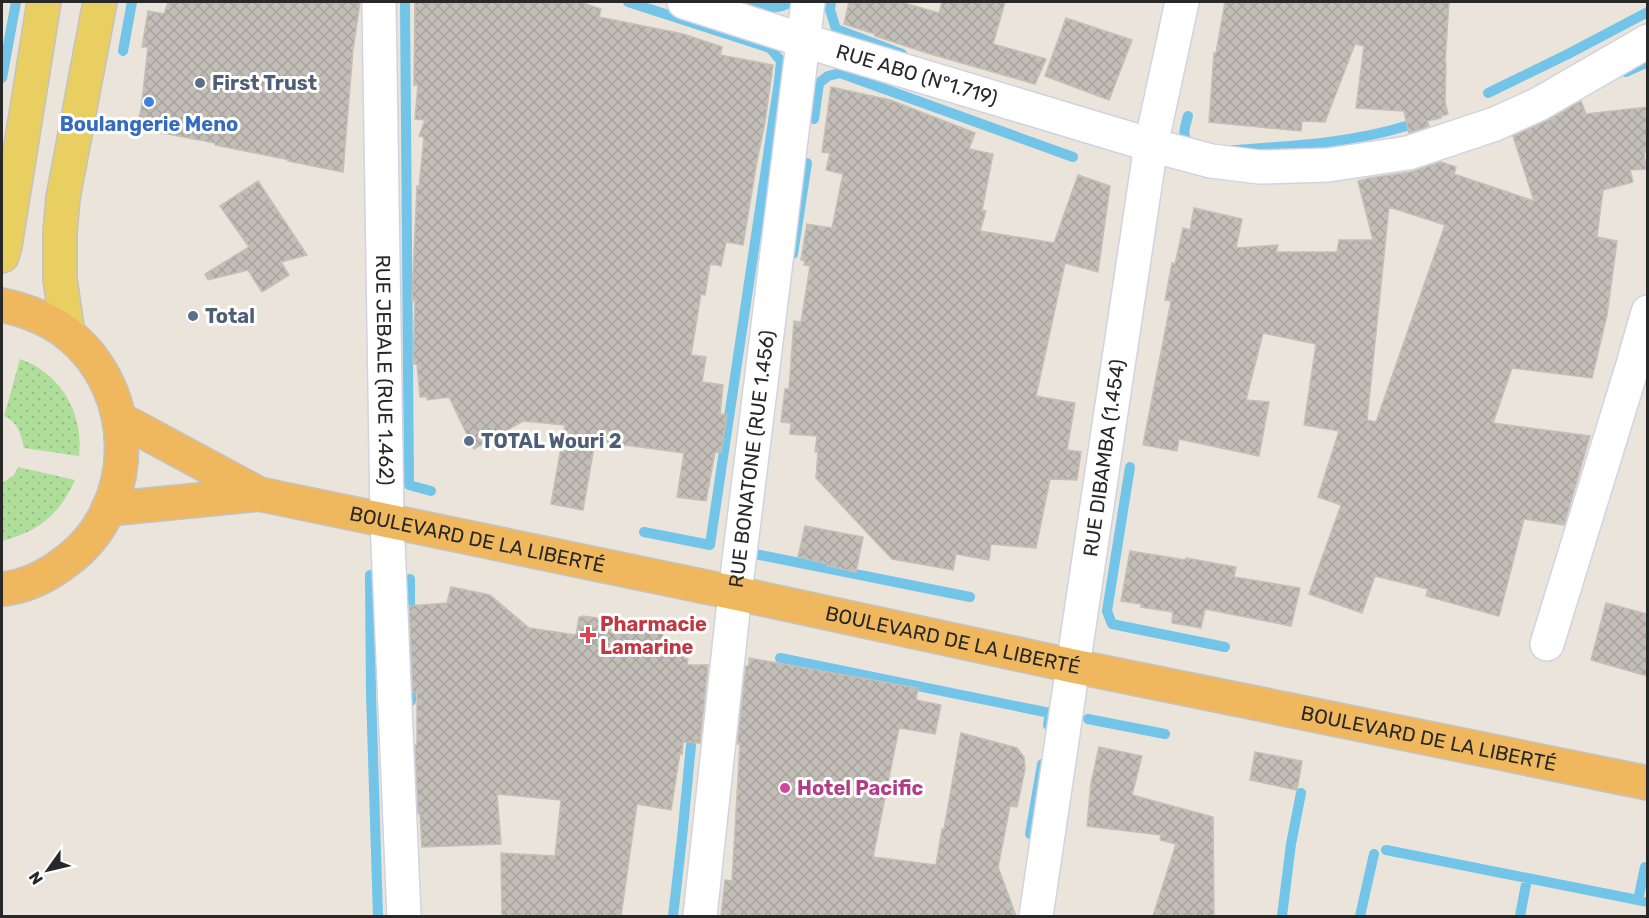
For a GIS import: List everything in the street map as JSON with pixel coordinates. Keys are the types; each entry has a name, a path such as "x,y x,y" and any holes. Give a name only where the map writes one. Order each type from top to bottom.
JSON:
{"highway":[{"path":"2,305 21,309 46,320 68,334 92,358 110,387 120,420 122,450 118,480 108,509 95,533 77,553 56,569 32,581 2,589"},
{"name":"BOULEVARD DE LA LIBERTÉ","path":"120,420 260,494 1073,666 1647,783"},
{"name":"BOULEVARD DE LA LIBERTÉ","path":"108,509 260,494"}],"main road":[{"path":"2,256 44,2"},
{"path":"68,334 60,279 63,198 100,2"}],"street":[{"name":"RUE JEBALE (RUE 1.462)","path":"379,2 387,520 404,916"},
{"name":"RUE ABO (N°1.719)","path":"684,2 1151,145 1211,161 1260,167 1328,165 1408,153 1495,124 1539,104 1647,40"},
{"name":"RUE BONATONE (RUE 1.456)","path":"700,916 735,593 808,2"},
{"name":"RUE DIBAMBA (1.454)","path":"1036,916 1151,145 1182,2"},
{"path":"1547,644 1629,379 1647,312"}],"green space":[{"path":"20,359 35,365 47,374 67,397 78,425 79,456 24,448 16,425 4,416"},
{"path":"18,467 75,480 62,503 46,520 37,527 2,541 2,483 14,475"}],"building":[{"path":"168,2 360,2 353,50 343,172 136,128 141,110 148,47 142,47 148,11 164,14"},
{"path":"415,2 580,2 601,9 599,17 683,34 722,47 720,55 773,65 743,245 726,242 721,266 710,264 705,295 701,294 691,355 706,357 702,382 723,385 720,414 727,415 721,453 715,452 706,501 677,497 684,453 595,441 583,510 551,504 565,425 523,421 474,449 449,397 427,400 427,397 420,397 417,364 413,364 415,301 412,301 417,186 419,187 424,137 419,136 425,120 415,119 418,85 414,85"},
{"path":"849,2 901,2 939,13 942,2 1005,2 993,44 1046,59 1035,84 927,53 844,24"},
{"path":"1225,2 1449,2 1445,63 1445,102 1448,114 1427,121 1429,126 1409,133 1404,111 1356,108 1364,46 1355,44 1325,122 1302,121 1301,131 1209,122 1214,53 1216,53"},
{"path":"1066,18 1132,40 1109,100 1045,76"},
{"path":"831,87 890,100 975,133 969,149 993,154 982,210 986,211 980,231 1054,243 1078,175 1110,186 1098,272 1065,263 1036,396 1075,403 1067,450 1081,452 1077,480 1050,479 1036,548 991,544 989,560 956,554 953,570 892,559 816,478 817,436 790,434 791,423 781,422 785,389 789,389 794,321 801,322 810,266 804,265 805,261 801,260 807,224 832,228 843,174 826,170 830,153 822,152"},
{"path":"1581,101 1586,114 1647,107 1647,152 1644,152 1646,169 1630,170 1633,182 1603,190 1597,237 1617,241 1607,315 1592,378 1512,368 1493,423 1590,436 1564,525 1524,519 1499,616 1426,596 1428,589 1375,576 1362,613 1309,594 1341,505 1318,497 1339,431 1304,425 1316,344 1263,333 1246,400 1269,402 1259,456 1179,439 1177,451 1143,445 1171,301 1165,300 1172,263 1175,264 1183,228 1190,230 1194,208 1242,219 1236,248 1278,245 1276,252 1337,252 1339,240 1373,240 1358,181 1411,172 1441,162 1456,167 1454,174 1534,201 1513,136","holes":["1389,207 1445,225 1376,422 1367,420"]},
{"path":"258,181 307,255 281,262 289,275 262,292 248,270 208,280 205,274 249,247 220,206"},
{"path":"805,526 863,537 856,572 798,557"},
{"path":"1130,551 1236,567 1234,577 1300,588 1291,626 1205,609 1201,628 1172,623 1173,612 1121,601"},
{"path":"451,587 490,595 529,628 576,635 579,617 583,616 662,627 661,648 685,653 684,658 688,659 687,665 708,665 700,743 683,742 671,810 637,804 621,916 502,916 501,853 555,856 561,800 497,794 501,844 422,847 415,745 417,745 417,692 413,692 409,606 447,603"},
{"path":"1606,603 1647,614 1647,676 1591,660"},
{"path":"749,658 918,688 916,700 941,705 935,734 899,728 873,857 936,865 961,733 1017,748 1024,757 1025,769 1017,807 1010,806 998,867 1016,916 721,916 725,880 732,881 740,744 737,744 746,666 749,666"},
{"path":"1099,747 1142,756 1132,795 1213,817 1214,916 1153,916 1176,844 1160,840 1161,835 1087,826 1091,783"},
{"path":"1255,752 1302,761 1297,790 1250,780"}],"waterway":[{"path":"2,78 16,2"},
{"path":"123,51 132,2"},
{"path":"405,2 409,485 431,491"},
{"path":"628,2 770,48 781,61 710,545 644,532"},
{"path":"751,2 767,7 791,2"},
{"path":"831,2 830,10 836,29 902,54"},
{"path":"1488,93 1648,12"},
{"path":"1626,72 1648,62"},
{"path":"814,119 819,83 828,76 840,73 1073,157"},
{"path":"1188,116 1185,136 1192,144"},
{"path":"1234,150 1343,140 1406,126"},
{"path":"793,254 807,163"},
{"path":"1130,467 1107,611 1112,624 1225,647"},
{"path":"750,546 750,553 970,597"},
{"path":"370,575 378,916"},
{"path":"410,579 410,606"},
{"path":"410,638 411,701"},
{"path":"780,658 1050,713 1048,725"},
{"path":"1088,719 1165,734"},
{"path":"673,916 691,745"},
{"path":"1030,834 1042,764"},
{"path":"1282,916 1291,844 1301,793"},
{"path":"1386,850 1648,902"},
{"path":"1360,916 1374,854"},
{"path":"1638,900 1645,867"},
{"path":"1520,916 1527,879"}],"place":[{"name":"First Trust","path":"200,83"},
{"name":"Boulangerie Meno","path":"149,102"},
{"name":"Total","path":"193,316"},
{"name":"TOTAL Wouri 2","path":"469,441"},
{"name":"Pharmacie Lamarine","path":"588,635"},
{"name":"Hotel Pacific","path":"785,788"}]}
